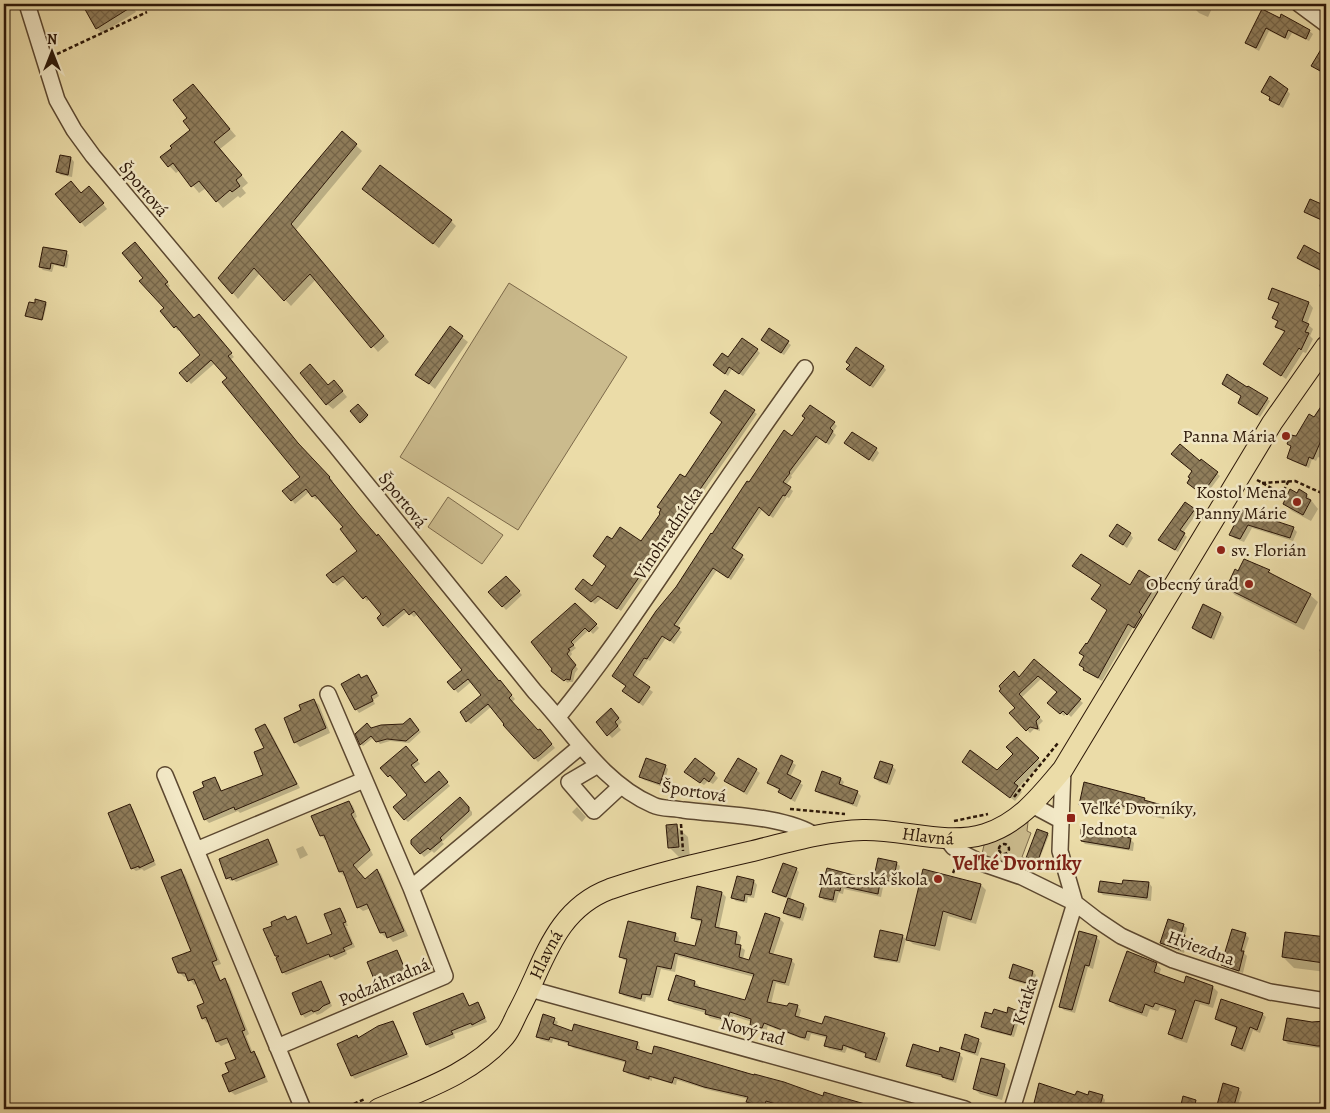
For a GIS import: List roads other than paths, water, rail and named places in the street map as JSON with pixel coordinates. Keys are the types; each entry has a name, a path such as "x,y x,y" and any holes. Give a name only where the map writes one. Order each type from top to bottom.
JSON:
{"main road":[{"name":"Hlavná","path":"378,1109 454,1075 485,1055 506,1034 530,989 552,938 568,918 585,902 608,890 646,878 816,836 864,830 948,830 971,838 988,833 1011,822 1032,805 1063,769 1272,423 1326,346"}],"street":[{"name":"Športová","path":"26,4 45,67 63,112 105,171 334,445 535,692 598,765 620,786 654,806 767,819 806,829 816,836"},
{"path":"1299,4 1326,24"},
{"name":"Vinohradnícka","path":"558,717 584,686 643,603 758,433 805,368"},
{"name":"Podzáhradná","path":"277,1047 445,976 411,888 328,694"},
{"path":"411,888 581,746"},
{"path":"598,765 569,782 594,811 620,786"},
{"path":"1063,769 1060,851 1075,903"},
{"path":"165,775 302,1109"},
{"path":"196,850 364,780"},
{"path":"1032,805 1060,820"},
{"name":"Hviezdna","path":"948,830 953,846 962,853 1075,903 1121,936 1173,960 1270,992 1326,1001"},
{"name":"Krátka","path":"1012,1109 1075,903"},
{"name":"Nový rad","path":"530,989 965,1109"}],"place":[{"name":"Panna Mária","path":"1286,436"},
{"name":"Kostol Mena Panny Márie","path":"1297,502"},
{"name":"sv. Florián","path":"1221,550"},
{"name":"Obecný úrad","path":"1249,584"},
{"name":"Veľké Dvorníky, Jednota","path":"1071,818"},
{"name":"Materská škola","path":"938,879"}],"district":[{"name":"Veľké Dvorníky","path":"1017,863"}]}
